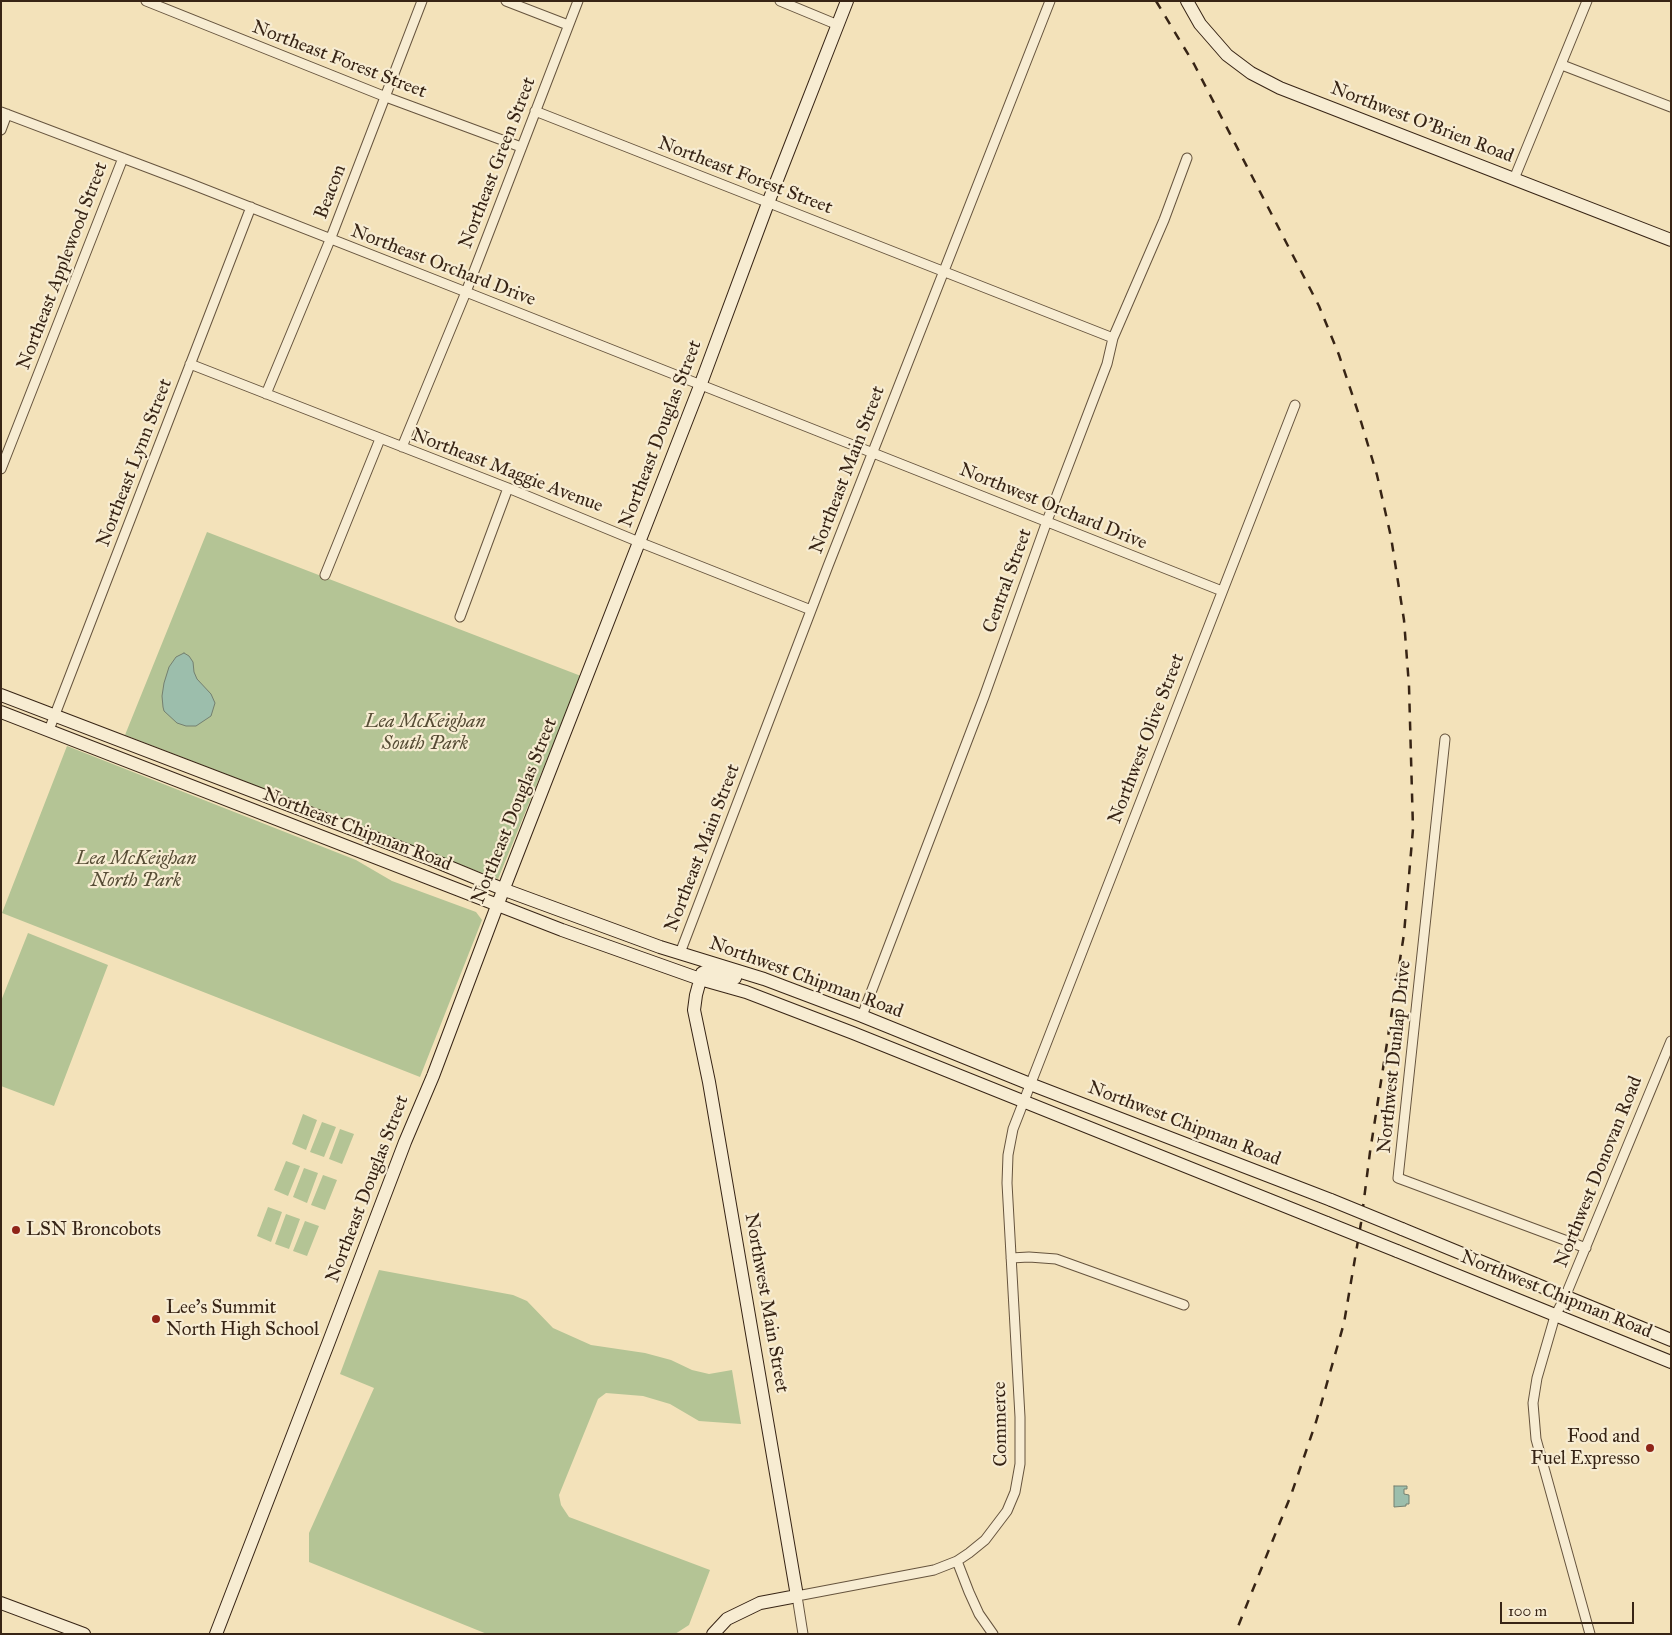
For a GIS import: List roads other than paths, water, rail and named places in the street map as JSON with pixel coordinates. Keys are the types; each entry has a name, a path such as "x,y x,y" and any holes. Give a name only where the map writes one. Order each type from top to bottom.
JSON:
{"main road":[{"name":"Northeast Douglas Street","path":"216,1634 404,1142 433,1076 847,1"},
{"name":"Northwest O'Brien Road","path":"1187,1 1200,24 1227,56 1251,73 1280,88 1671,240"},
{"name":"Northeast Chipman Road","path":"1,695 430,859 505,890 680,953"},
{"name":"Northeast Chipman Road","path":"1,712 497,906 700,979"},
{"name":"Northwest Chipman Road","path":"680,953 764,979 862,1016 1030,1084 1331,1200 1671,1340"},
{"path":"700,979 702,973 706,970 746,981 764,979"},
{"name":"Northwest Chipman Road","path":"700,979 746,992 1023,1101 1671,1362"},
{"name":"Northwest Main Street","path":"700,979 694,1010 709,1082 797,1596"},
{"path":"713,1634 727,1619 760,1603 797,1596"},
{"path":"1,1603 84,1634"}],"street":[{"name":"Northeast Forest Street","path":"146,1 386,97 521,147"},
{"name":"Beacon","path":"266,394 330,240 422,1"},
{"path":"506,1 568,25"},
{"name":"Northeast Green Street","path":"402,447 466,292 578,1"},
{"path":"780,1 838,25"},
{"name":"Northeast Main Street","path":"680,953 811,610 1050,1"},
{"path":"1514,179 1588,1"},
{"path":"1562,64 1671,107"},
{"name":"Northeast Forest Street","path":"535,111 1114,338"},
{"path":"1,130 4,113"},
{"name":"Northeast Orchard Drive","path":"4,113 251,207 330,240 873,453"},
{"name":"Northeast Applewood Street","path":"1,469 123,158"},
{"name":"Central Street","path":"862,1016 984,696 1047,521 1107,364 1114,338 1164,220 1187,158"},
{"name":"Northeast Lynn Street","path":"49,730 251,207"},
{"name":"Northeast Maggie Avenue","path":"190,364 508,488 811,610"},
{"name":"Northwest Olive Street","path":"1023,1101 1295,406"},
{"path":"325,575 380,439"},
{"name":"Northwest Orchard Drive","path":"873,453 1222,591"},
{"path":"460,617 508,488"},
{"name":"Northwest Dunlap Drive","path":"1445,740 1398,1178 1586,1248"},
{"name":"Northwest Donovan Road","path":"1590,1634 1536,1439 1533,1402 1537,1378 1555,1316 1586,1248 1671,1041"},
{"name":"Commerce","path":"797,1596 934,1570 957,1561 985,1540 1007,1512 1015,1492 1020,1464 1007,1183 1008,1155 1013,1129 1023,1101"},
{"path":"1011,1258 1056,1259 1184,1305"},
{"path":"957,1561 979,1614 993,1634"},
{"name":"Northwest Main Street","path":"797,1596 803,1634"}],"railway":[{"path":"1156,1 1194,64 1319,306 1339,355 1377,475 1391,537 1404,620 1409,686 1413,829 1404,934 1370,1152 1361,1223 1344,1323 1316,1422 1291,1495 1235,1634"}],"place":[{"name":"LSN Broncobots","path":"16,1230"},
{"name":"Lee's Summit North High School","path":"156,1319"},
{"name":"Food and Fuel Expresso","path":"1650,1448"}],"park label":[{"name":"Lea McKeighan South Park","path":"425,733"},
{"name":"Lea McKeighan North Park","path":"136,870"}]}
